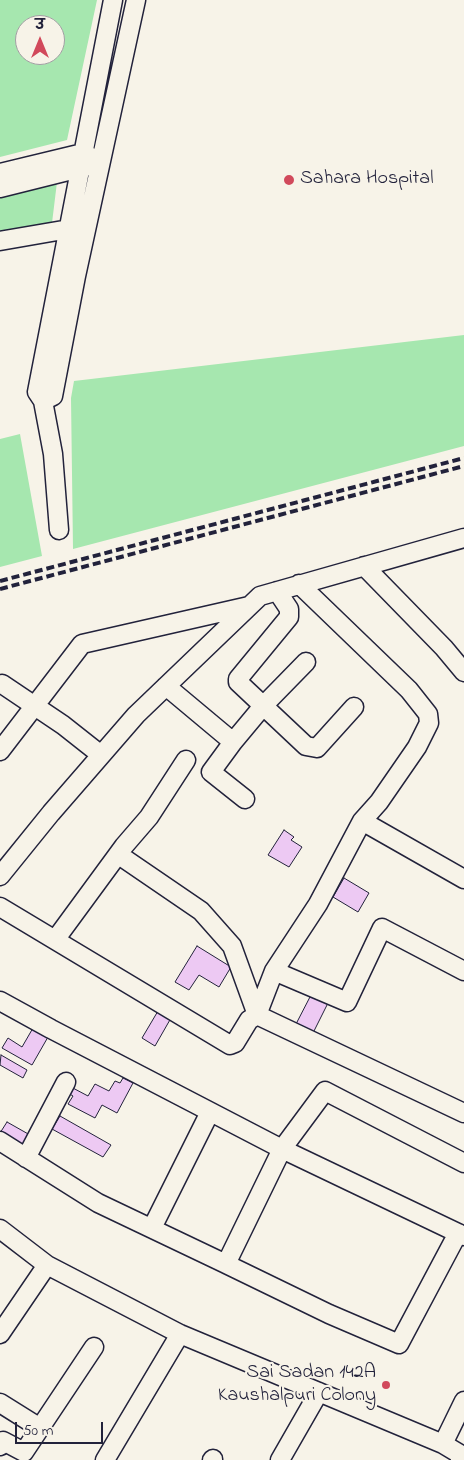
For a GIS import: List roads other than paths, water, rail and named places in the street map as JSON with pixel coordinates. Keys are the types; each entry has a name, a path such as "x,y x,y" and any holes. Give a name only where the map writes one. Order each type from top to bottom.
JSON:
{"street":[{"path":"59,530 53,454 43,401 53,396 77,230 82,161 112,0"},
{"path":"77,230 101,161 136,0"},
{"path":"0,188 82,161"},
{"path":"0,173 82,161 101,161"},
{"path":"0,241 77,230"},
{"path":"0,876 136,715 260,596 464,538"},
{"path":"364,566 463,668"},
{"path":"0,907 230,1045 235,1043 248,1020 257,1015 274,971 318,904 362,821 379,802 417,747 429,723 428,714 409,690 299,584"},
{"path":"276,591 289,608 288,617 238,679 238,682 306,746 318,748 354,707"},
{"path":"0,751 82,644 250,605"},
{"path":"245,799 211,772 263,706 306,662"},
{"path":"2,684 63,725 101,755"},
{"path":"166,686 233,742"},
{"path":"55,940 149,817 186,760"},
{"path":"362,821 464,879"},
{"path":"119,855 201,911 232,946 257,1015 464,1113"},
{"path":"274,971 347,1002 382,928 464,971"},
{"path":"0,1001 59,1034 282,1149 461,1234 399,1344 329,1314 98,1203 0,1141"},
{"path":"26,1158 66,1082"},
{"path":"226,1264 282,1149 325,1091 464,1163"},
{"path":"152,1228 210,1112"},
{"path":"0,1229 47,1265 180,1334 443,1444 463,1456 460,1460"},
{"path":"1,1330 47,1265"},
{"path":"105,1460 180,1334"},
{"path":"0,1446 3,1441 30,1456 40,1428 94,1347"},
{"path":"280,1460 319,1392"},
{"path":"443,1444 464,1400"},
{"path":"0,1403 40,1428"}],"railway":[{"path":"0,581 464,458"},
{"path":"0,589 464,466"}],"place":[{"name":"Sahara Hospital","path":"289,180"},
{"name":"Sai Sadan 142A Kaushalpuri Colony","path":"386,1385"}]}
